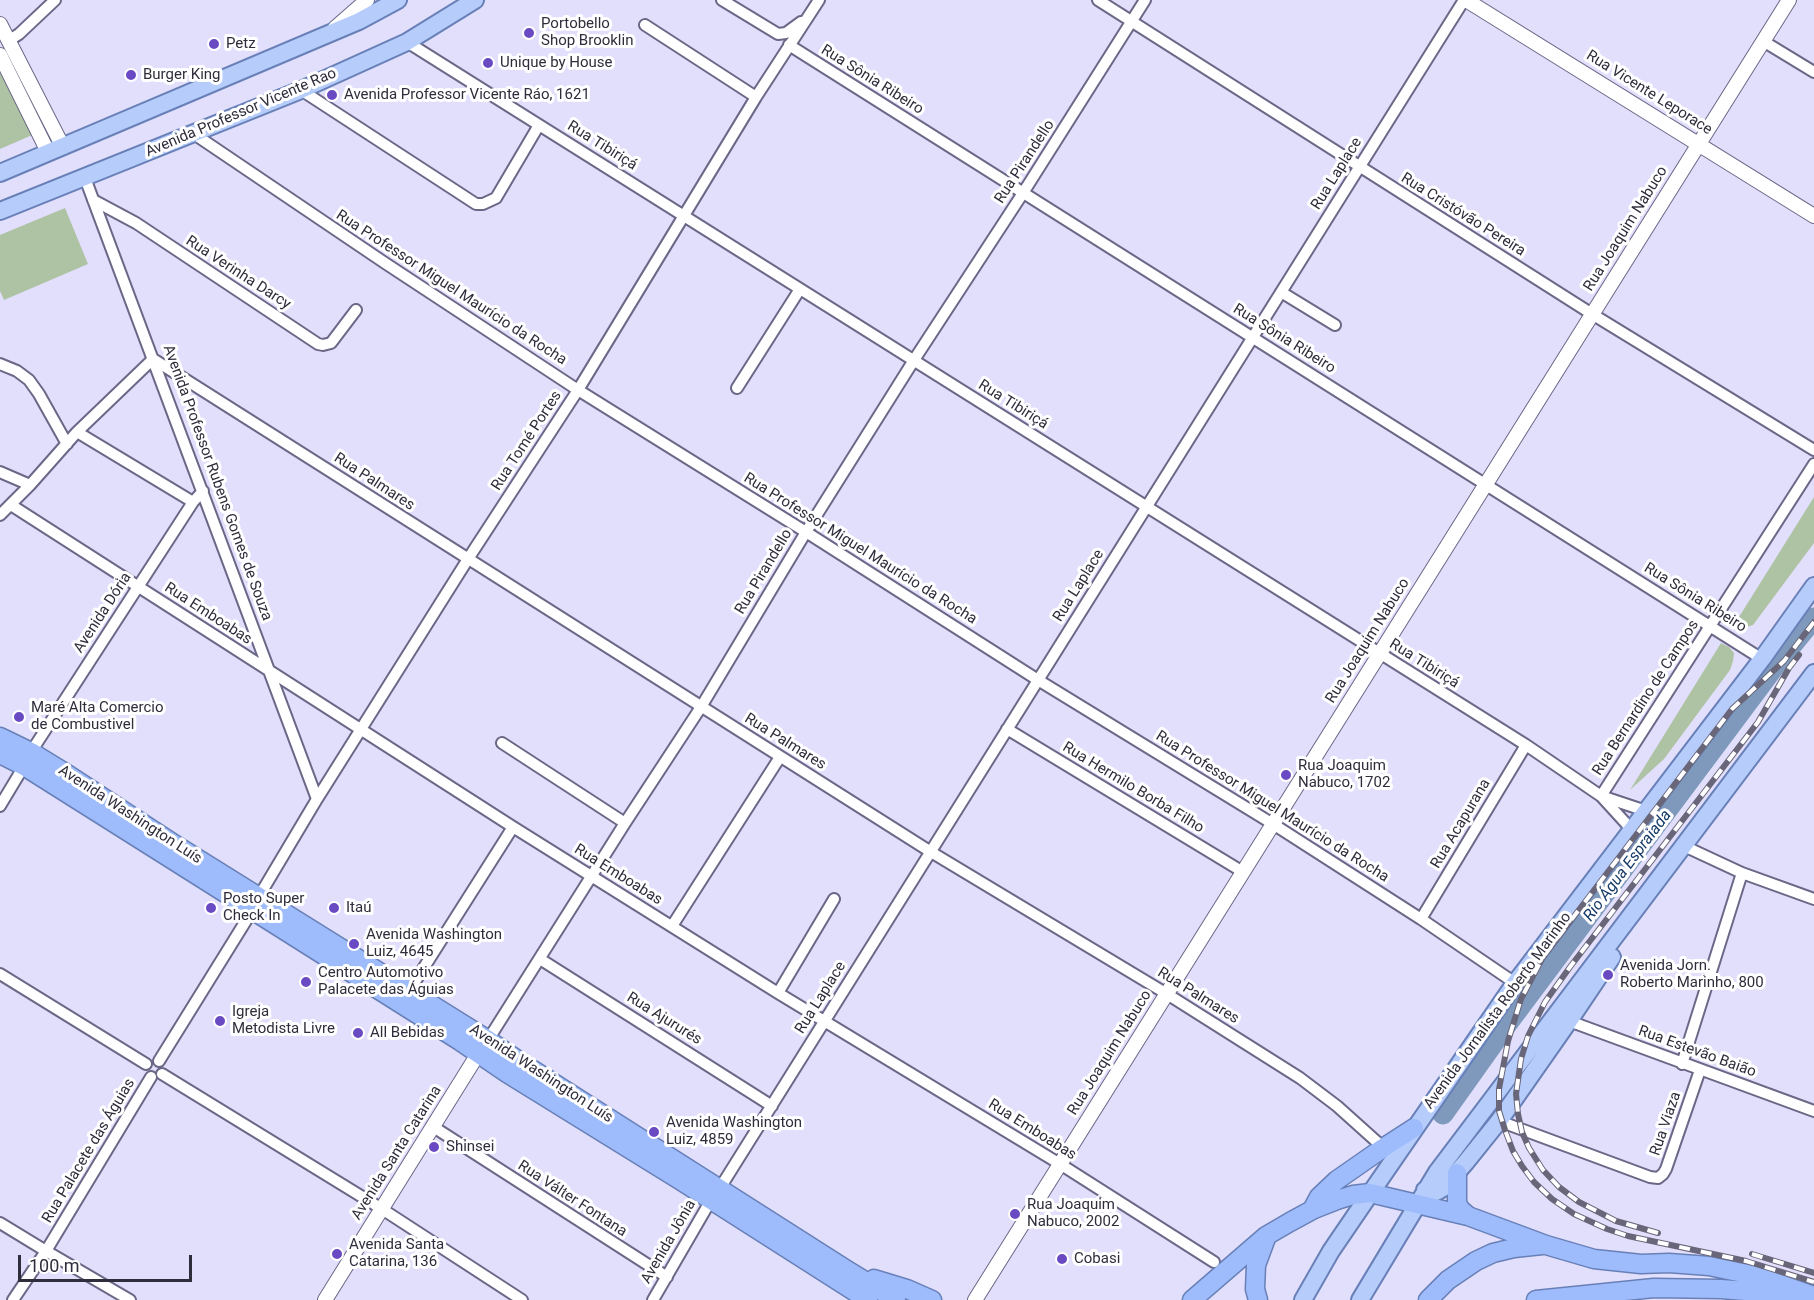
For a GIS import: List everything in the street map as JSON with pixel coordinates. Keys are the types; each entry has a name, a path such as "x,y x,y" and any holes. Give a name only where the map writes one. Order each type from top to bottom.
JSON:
{"highway":[{"name":"Avenida Washington Luís","path":"0,737 28,759 483,1047 516,1059 715,1194 844,1277 868,1292 896,1300"},
{"name":"Avenida Washington Luís","path":"0,754 28,759"},
{"name":"Avenida Washington Luís","path":"255,904 409,991 483,1047"},
{"path":"1312,1210 1318,1197 1331,1186 1389,1152 1414,1128"},
{"path":"1457,1173 1457,1203 1468,1216"},
{"path":"1192,1300 1266,1236 1312,1210 1353,1195 1370,1194 1421,1197 1546,1245 1594,1259 1641,1264 1696,1264 1731,1270 1757,1276 1814,1297"},
{"path":"1258,1300 1255,1289 1256,1265 1266,1236"},
{"path":"1428,1300 1448,1280 1476,1261 1493,1253 1514,1248 1546,1245"},
{"path":"844,1277 854,1300"},
{"path":"844,1277 908,1289 932,1300"},
{"path":"1536,1300 1654,1287 1721,1289 1814,1297"}],"main road":[{"path":"0,173 359,21 398,0"},
{"name":"Avenida Professor Vicente Rao","path":"0,211 301,90 407,42 475,0"},
{"name":"Avenida Jornalista Roberto Marinho","path":"1414,1128 1515,982 1762,658 1814,586"},
{"path":"1360,1300 1421,1197 1636,906 1814,673"},
{"path":"1421,1197 1443,1188 1499,1121 1632,929 1635,923 1636,906"},
{"path":"1303,1300 1331,1251 1370,1194 1389,1152"}],"street":[{"path":"8,41 28,27 54,0"},
{"path":"328,34 367,0"},
{"path":"722,0 780,35 809,16"},
{"name":"Rua Tomé Portes","path":"255,904 317,799 468,559 578,390 756,97 819,0"},
{"name":"Rua Cristóvão Pereira","path":"1098,0 1592,314 1814,450"},
{"name":"Rua Pirandello","path":"483,1047 701,706 806,532 914,360 1145,0"},
{"name":"Rua Vicente Leporace","path":"1465,0 1814,216"},
{"name":"Rua Laplace","path":"715,1194 1465,0"},
{"name":"Rua Joaquim Nabuco","path":"975,1300 1789,0"},
{"path":"0,24 56,149"},
{"path":"645,25 756,97"},
{"path":"1763,41 1814,72"},
{"name":"Rua Tibiriçá","path":"407,42 1526,745 1601,796 1632,830"},
{"name":"Rua Sônia Ribeiro","path":"789,45 1762,658"},
{"path":"0,55 56,149"},
{"path":"301,90 476,204 489,202 496,198 539,125"},
{"name":"Rua Professor Miguel Maurício da Rocha","path":"194,134 578,390 1038,680 1273,824 1515,982"},
{"name":"Avenida Professor Rubens Gomes de Souza","path":"85,178 317,799"},
{"name":"Rua Verinha Darcy","path":"93,200 136,223 318,344 331,343 356,310"},
{"path":"737,388 800,289"},
{"path":"1281,292 1335,325"},
{"path":"0,515 77,432 153,359"},
{"name":"Rua Palmares","path":"153,359 930,852 1167,994 1300,1078 1337,1106 1389,1152"},
{"path":"0,364 17,371 29,380 67,444"},
{"path":"77,432 193,502"},
{"name":"Rua Bernardino de Campos","path":"1601,796 1814,464"},
{"path":"0,472 30,485"},
{"name":"Avenida Dória","path":"0,806 138,586 193,502 203,491"},
{"name":"Rua Emboabas","path":"11,505 513,827 778,993 1060,1164 1214,1262"},
{"name":"Rua Hermilo Borba Filho","path":"1007,729 1243,872"},
{"path":"502,743 625,823"},
{"name":"Rua Acapurana","path":"1421,919 1526,745"},
{"path":"672,926 780,757"},
{"name":"Rua Tibiriçá","path":"1601,796 1646,811"},
{"path":"409,991 513,827"},
{"path":"1684,846 1742,873 1814,899"},
{"path":"1682,1064 1742,873"},
{"path":"778,993 834,899"},
{"path":"159,1061 255,904"},
{"name":"Rua Ajururés","path":"540,958 772,1106"},
{"path":"0,974 146,1064"},
{"name":"Rua Estevão Baião","path":"1569,1021 1814,1111"},
{"name":"Avenida Santa Catarina","path":"325,1300 483,1047"},
{"path":"146,1064 153,1060 159,1061"},
{"path":"156,1075 163,1068 159,1061"},
{"path":"146,1064 145,1070 382,1209 522,1300"},
{"name":"Rua Viaza","path":"1499,1121 1658,1178 1666,1169 1700,1070"},
{"name":"Rua Palacete das Águias","path":"13,1300 156,1075"},
{"name":"Rua Válter Fontana","path":"432,1126 667,1277"},
{"name":"Avenida Jônia","path":"653,1300 715,1194"},
{"path":"0,1223 130,1300"}],"green space":[{"path":"0,64 37,133 0,149"},
{"path":"65,208 88,264 4,300 0,291 0,235"},
{"path":"1814,497 1814,543 1753,625 1746,627 1739,621 1739,617"},
{"path":"1721,643 1734,653 1730,670 1664,759 1630,790"}],"waterway":[{"name":"Rio Água Espraiada","path":"1443,1114 1507,1024 1774,667 1814,618"}],"railway":[{"path":"1814,622 1784,661 1732,709 1543,957 1521,999 1508,1041 1499,1089 1499,1111 1513,1151 1534,1182 1552,1199 1574,1214 1628,1236 1746,1261 1814,1282"},
{"path":"1658,1233 1616,1221 1579,1202 1559,1187 1543,1170 1529,1148 1518,1114 1516,1094 1521,1059 1528,1036 1545,1002 1758,722 1799,655"},
{"path":"1752,1254 1814,1273"}],"place":[{"name":"Portobello Shop Brooklin","path":"529,33"},
{"name":"Petz","path":"214,44"},
{"name":"Unique by House","path":"488,63"},
{"name":"Burger King","path":"131,75"},
{"name":"Avenida Professor Vicente Ráo, 1621","path":"332,95"},
{"name":"Maré Alta Comercio de Combustivel","path":"19,717"},
{"name":"Rua Joaquim Nabuco, 1702","path":"1286,775"},
{"name":"Posto Super Check In","path":"211,908"},
{"name":"Itaú","path":"334,908"},
{"name":"Avenida Washington Luiz, 4645","path":"354,944"},
{"name":"Avenida Jorn. Roberto Marinho, 800","path":"1608,975"},
{"name":"Centro Automotivo Palacete das Águias","path":"306,982"},
{"name":"Igreja Metodista Livre","path":"220,1021"},
{"name":"All Bebidas","path":"358,1033"},
{"name":"Avenida Washington Luiz, 4859","path":"654,1132"},
{"name":"Shinsei","path":"434,1147"},
{"name":"Rua Joaquim Nabuco, 2002","path":"1015,1214"},
{"name":"Avenida Santa Catarina, 136","path":"337,1254"},
{"name":"Cobasi","path":"1062,1259"}]}
